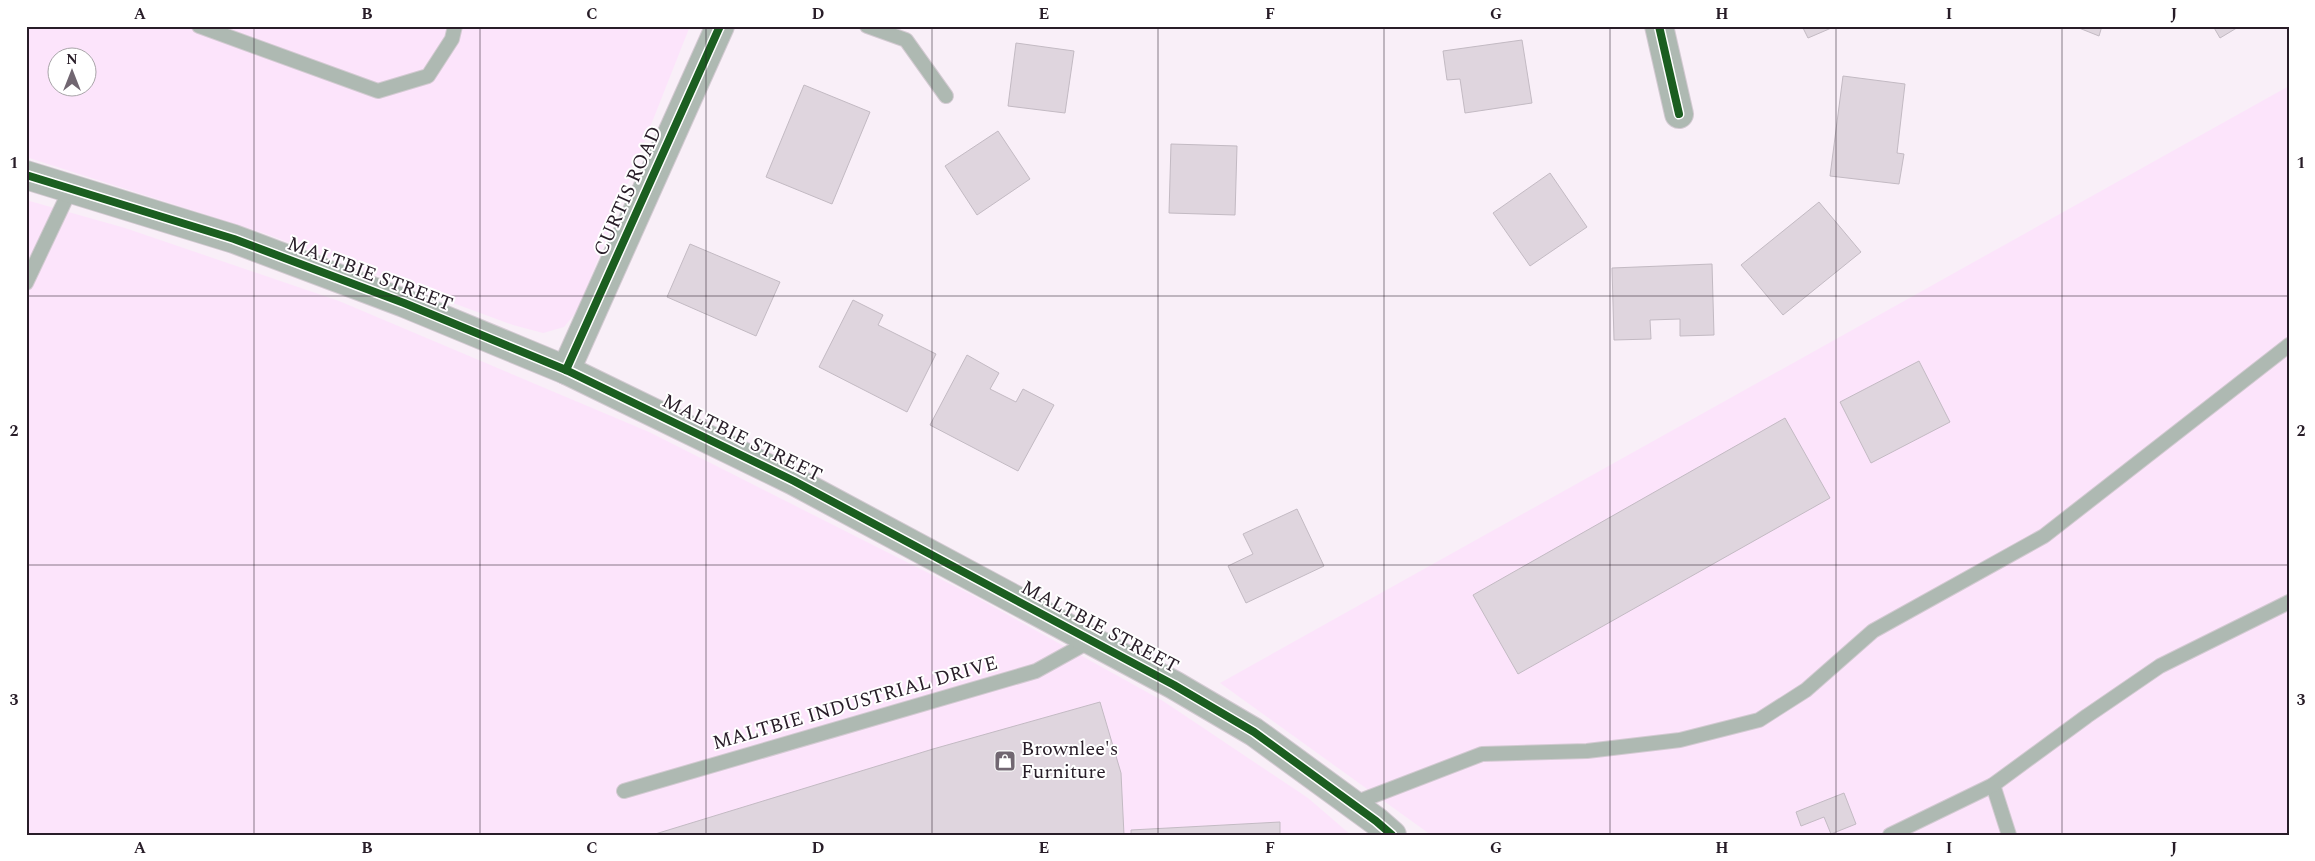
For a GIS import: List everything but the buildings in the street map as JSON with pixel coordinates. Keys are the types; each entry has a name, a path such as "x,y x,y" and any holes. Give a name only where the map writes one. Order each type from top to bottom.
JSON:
{"street":[{"name":"CURTIS ROAD","path":"566,370 720,26"},
{"path":"1659,26 1679,114"},
{"name":"MALTBIE STREET","path":"26,175 234,239 404,304 566,370 794,481 1092,640 1254,732 1392,835"}],"lane":[{"path":"199,26 378,91 428,76 452,39 455,26"},
{"path":"867,26 906,40 946,96"},
{"path":"26,283 71,188"},
{"path":"1352,804 1482,754 1596,750 1680,740 1759,720 1806,690 1873,631 2044,536 2289,345"},
{"path":"1890,835 1993,785 2087,716 2160,666 2289,602"},
{"name":"MALTBIE INDUSTRIAL DRIVE","path":"624,790 1036,671 1092,640"},
{"path":"1993,785 2008,835"}],"shaded area":[{"path":"26,26 690,26 578,310 564,327 543,333 513,325 266,234 26,157"},
{"path":"2289,86 2289,835 1431,835 1220,683"},
{"path":"26,200 125,228 339,301 649,432 972,595 1163,701 1308,798 1351,835 26,835"}],"cycle path":[{"path":"566,370 720,26"},
{"path":"1659,26 1679,114"},
{"path":"26,175 234,239 404,303 566,370 794,481 1174,685 1254,732 1376,821 1392,835"}],"place":[{"name":"Brownlee's Furniture","path":"1005,761"}]}
